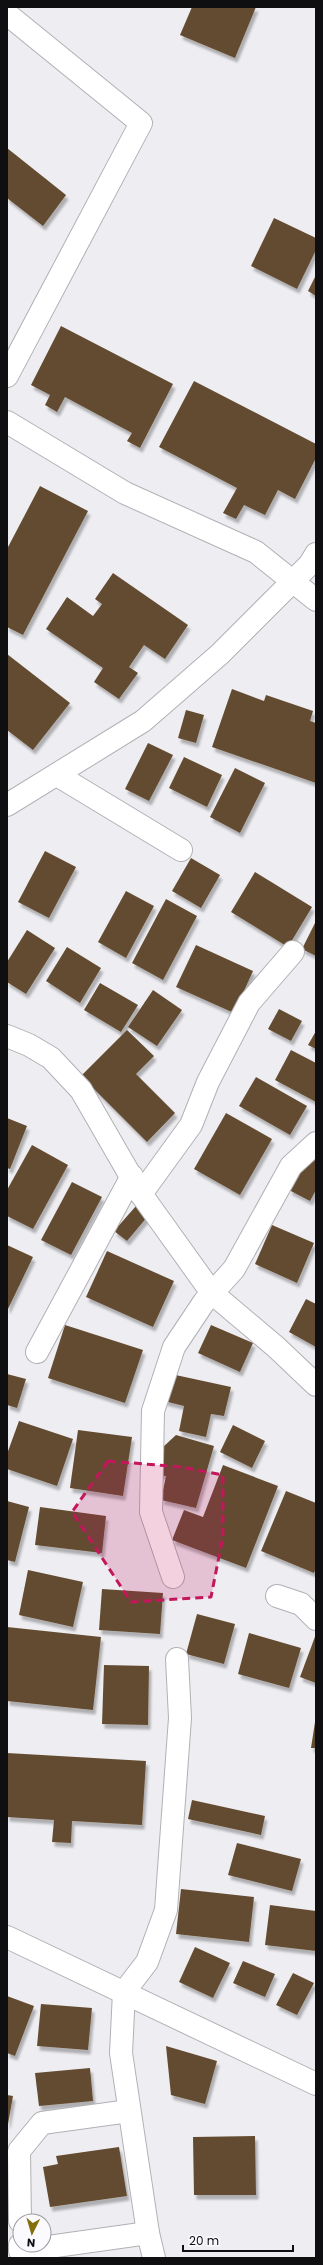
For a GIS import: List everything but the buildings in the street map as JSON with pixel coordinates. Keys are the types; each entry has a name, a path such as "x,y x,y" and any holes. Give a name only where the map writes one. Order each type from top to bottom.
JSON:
{"street":[{"path":"7,14 141,124 7,376"},
{"path":"7,422 126,492 256,552 316,600"},
{"path":"7,805 143,721 220,654 294,581 310,564 316,554"},
{"path":"57,775 181,850"},
{"path":"37,1352 136,1185 190,1125 208,1082 248,1003 293,952"},
{"path":"7,1036 29,1045 51,1058 67,1074 81,1090 136,1185 212,1294 276,1347 316,1385"},
{"path":"173,1577 151,1512 154,1411 174,1347 204,1302 234,1269 291,1166 316,1143"},
{"path":"277,1596 301,1604 316,1620"},
{"path":"154,2258 148,2233 121,2053 124,1992 147,1962 166,1910 180,1718 177,1659"},
{"path":"7,1937 316,2084"},
{"path":"20,2213 19,2151 42,2123 129,2111"},
{"path":"52,2246 148,2233"}],"highlighted area":[{"path":"108,1461 182,1467 223,1475 223,1536 211,1597 131,1602 72,1512"}]}
